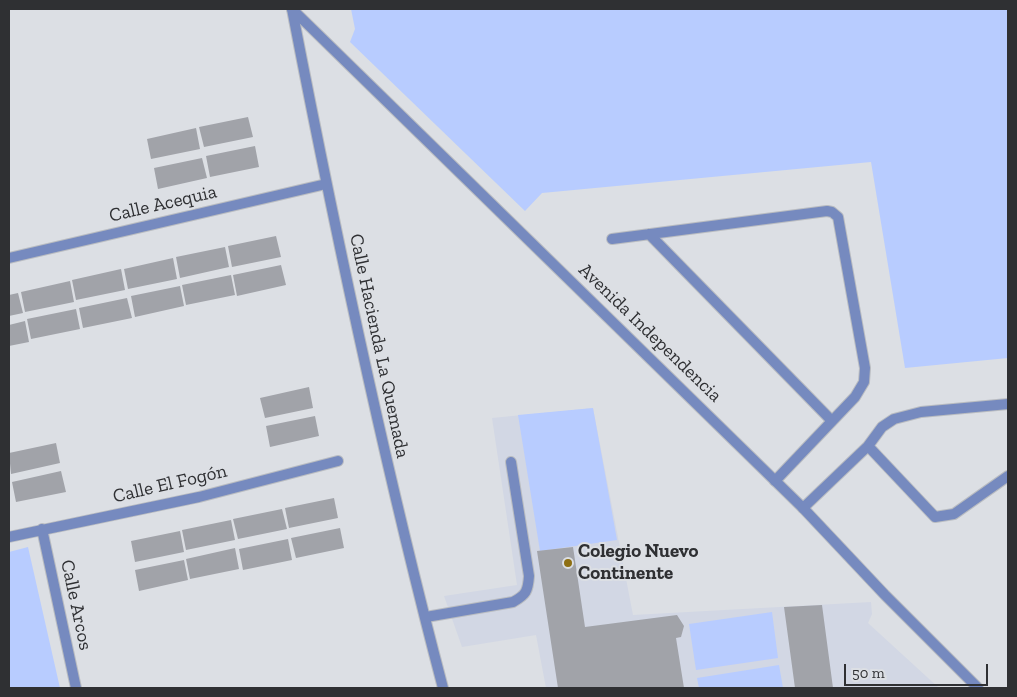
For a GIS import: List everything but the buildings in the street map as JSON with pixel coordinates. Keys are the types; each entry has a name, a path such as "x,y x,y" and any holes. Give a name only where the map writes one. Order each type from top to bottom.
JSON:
{"street":[{"name":"Calle Hacienda La Quemada","path":"292,9 326,184 384,452 443,688"},
{"name":"Avenida Independencia","path":"292,9 803,508 884,595 978,688"},
{"name":"Calle Acequia","path":"9,258 326,184"},
{"path":"612,239 827,211 836,214 840,220 865,376 860,391 775,481"},
{"path":"649,234 832,420"},
{"path":"803,508 868,446 882,427 894,418 906,414 1008,404"},
{"path":"868,446 935,517 954,514 1008,476"},
{"name":"Calle El Fogón","path":"9,537 190,499 338,461"},
{"path":"426,617 513,602 524,597 528,591 529,576 511,462"},
{"name":"Calle Arcos","path":"42,529 76,688"}],"shaded area":[{"path":"351,9 1008,9 1008,358 905,368 871,162 542,193 525,211 350,42 355,29"},
{"name":"Colegio Nuevo Continente","path":"593,408 633,615 871,602 872,614 868,623 939,688 546,688 536,635 462,647 444,596 517,585 492,418"},
{"path":"593,408 617,540 540,551 518,415"},
{"path":"28,547 60,688 9,688 9,552"},
{"path":"772,612 778,658 696,670 689,624"},
{"path":"779,665 783,688 699,688 697,678"}],"place":[{"name":"Colegio Nuevo Continente","path":"568,563"}]}
